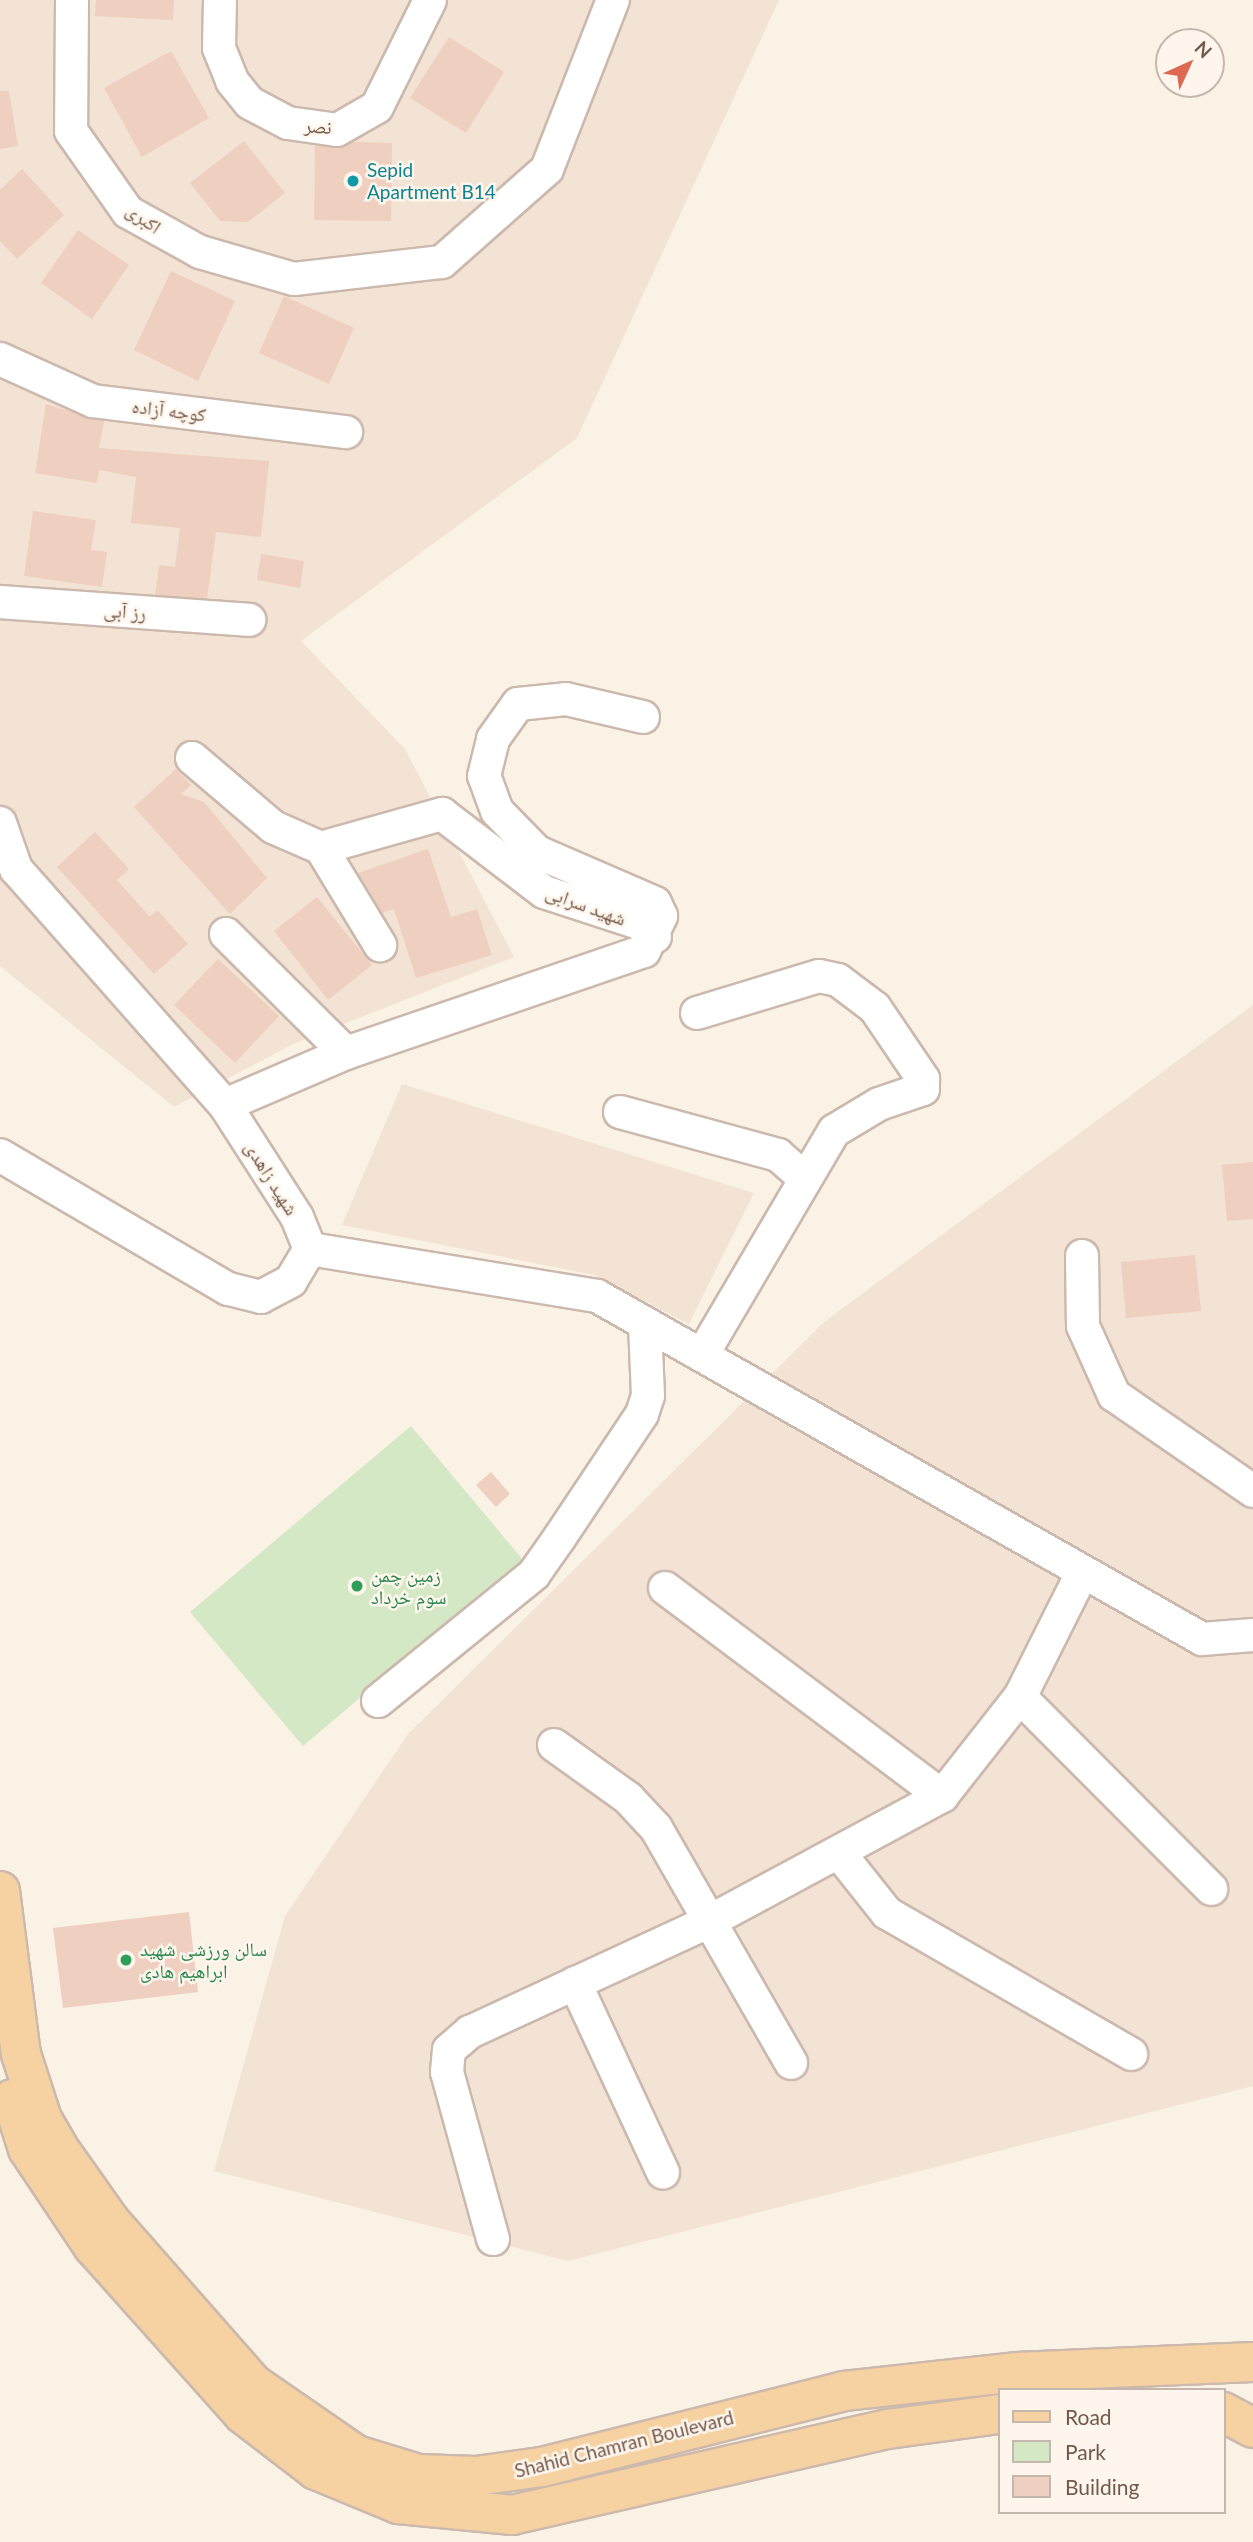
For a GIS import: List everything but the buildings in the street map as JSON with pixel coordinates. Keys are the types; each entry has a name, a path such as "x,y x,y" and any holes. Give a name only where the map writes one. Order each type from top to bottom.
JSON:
{"main road":[{"name":"Shahid Chamran Boulevard","path":"0,1891 21,2054 37,2106 62,2153 110,2221 253,2384 356,2455 419,2474 476,2476 542,2467 844,2391 1016,2372 1253,2362"},
{"path":"0,2064 28,2149 93,2246 243,2414 285,2451 350,2488 426,2509 512,2515 888,2429 998,2414"},
{"path":"1225,2398 1253,2397"},
{"path":"1225,2413 1253,2428"}],"street":[{"name":"اکبری","path":"72,0 71,131 128,212 200,252 294,279 376,272 442,262 547,169 613,0"},
{"name":"نصر","path":"220,0 219,48 232,81 250,103 288,123 337,130 377,107 430,0"},
{"name":"کوچه آزاده","path":"0,359 93,401 346,432"},
{"name":"رز آبی","path":"0,602 249,620"},
{"path":"643,718 566,699 518,704 492,739 484,776 498,811 537,852 655,903 661,910 655,937"},
{"path":"192,758 273,827 321,848 380,945"},
{"name":"شهید سرابی","path":"225,1105 346,1053 645,951 655,937 639,923 544,892 442,814 321,848"},
{"name":"شهید زاهدی","path":"0,823 16,869 225,1105 297,1217 310,1249"},
{"path":"226,934 346,1053"},
{"path":"698,1013 819,976 838,980 875,1008 918,1070 923,1089 878,1104 834,1131 802,1176 702,1354"},
{"path":"620,1112 778,1155 802,1176"},
{"path":"0,1155 228,1289 261,1297 291,1281 310,1249 597,1296 702,1354 1081,1575 1202,1639 1253,1635"},
{"path":"1082,1256 1083,1326 1114,1395 1253,1491"},
{"path":"378,1701 534,1574 561,1537 642,1415 648,1396 645,1322"},
{"path":"493,2239 447,2072 449,2050 470,2032 710,1921 840,1854 942,1796 1020,1697 1081,1575"},
{"path":"665,1588 942,1796"},
{"path":"1020,1697 1211,1889"},
{"path":"554,1745 628,1798 656,1828 792,2063"},
{"path":"840,1854 887,1913 1130,2054"},
{"path":"575,1983 663,2173"}],"shaded area":[{"path":"0,0 779,0 577,438 301,641 405,749 514,957 293,1044 174,1107 0,966"},
{"path":"1253,1005 1253,2086 568,2261 214,2171 285,1916 408,1734 824,1322"},
{"path":"402,1084 754,1193 689,1324 594,1275 342,1225"}],"green space":[{"name":"زمین چمن سوم خرداد","path":"411,1426 523,1560 303,1746 190,1612"}],"place":[{"name":"Sepid Apartment B14","path":"353,181"},
{"name":"زمین چمن سوم خرداد","path":"357,1586"},
{"name":"سالن ورزشی شهید ابراهیم هادی","path":"126,1960"}]}
